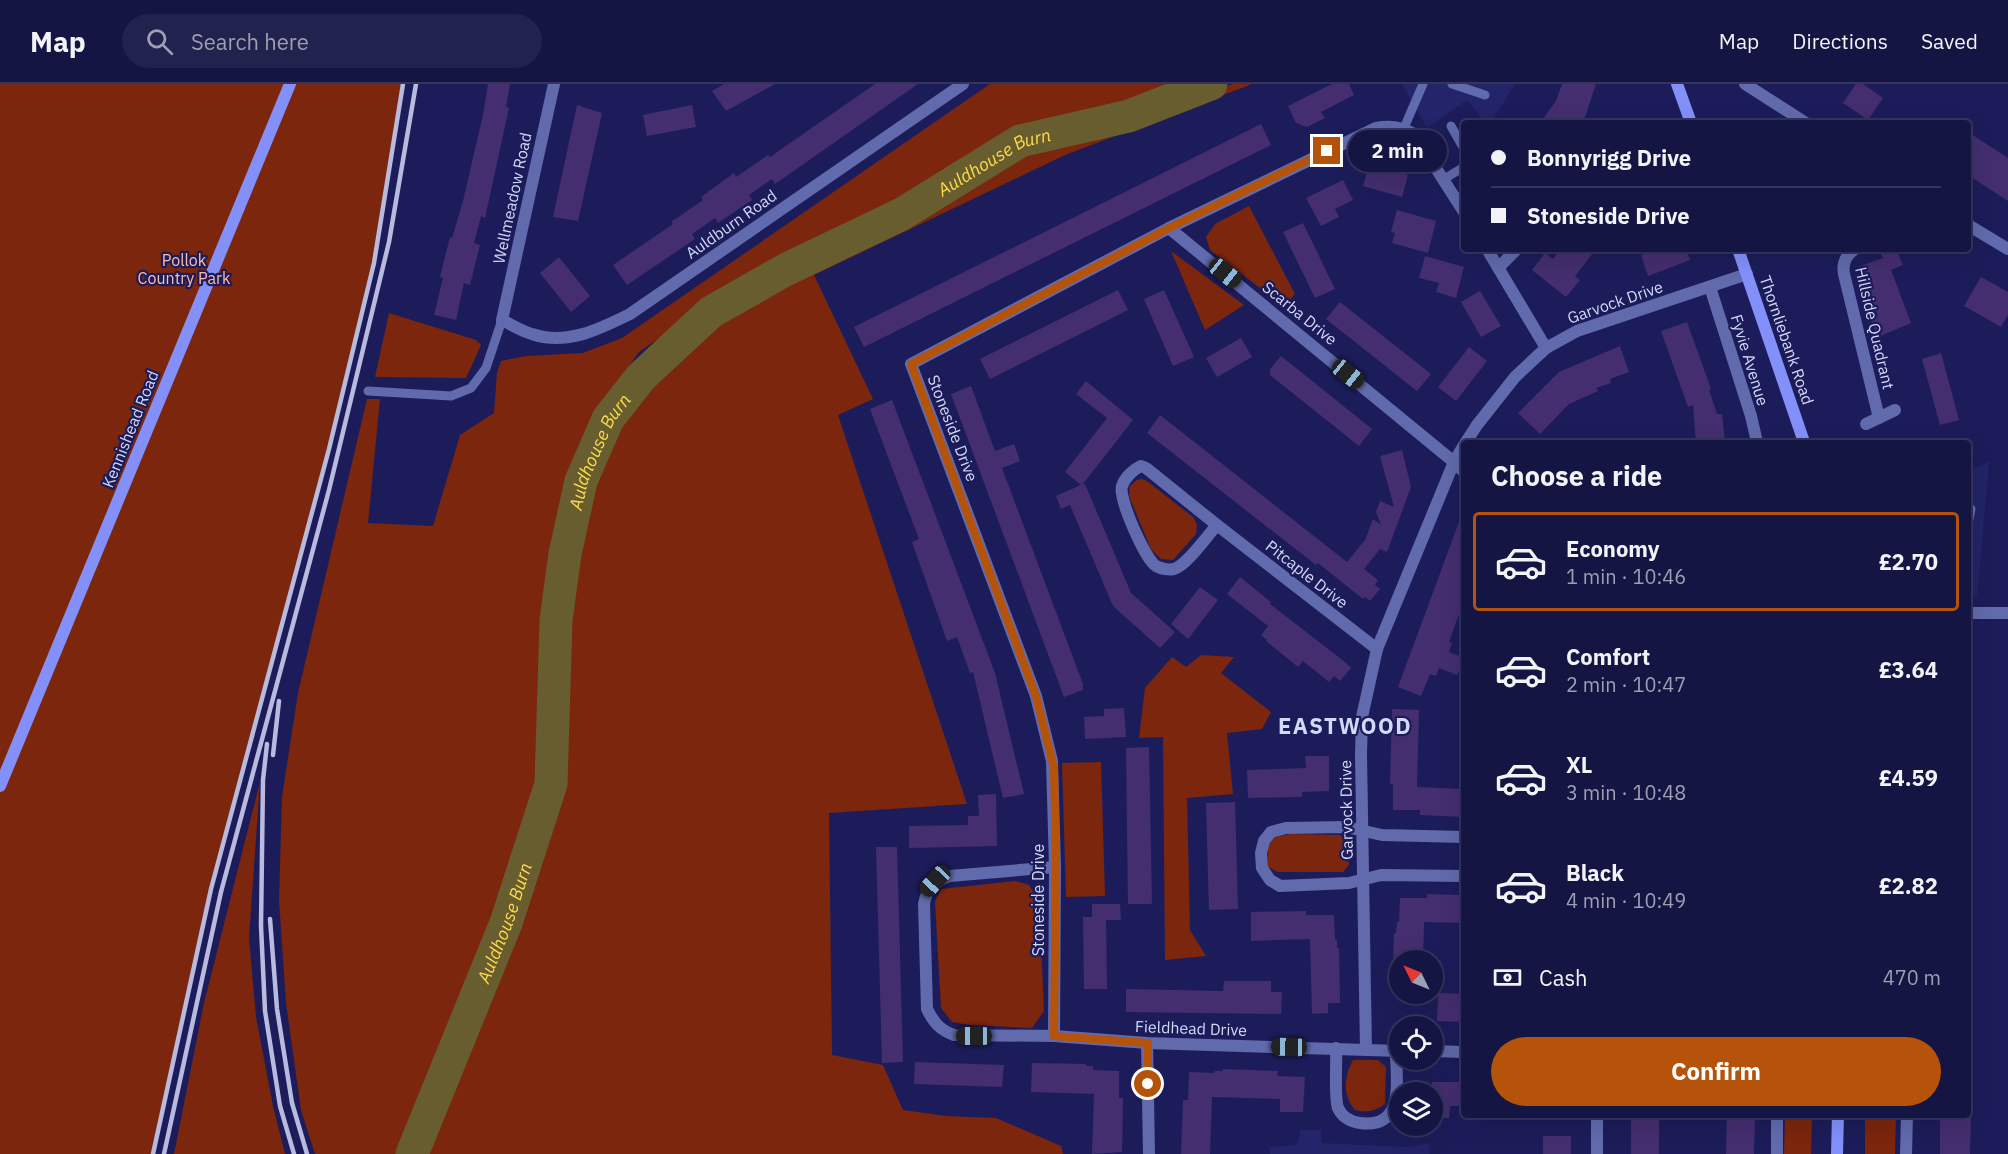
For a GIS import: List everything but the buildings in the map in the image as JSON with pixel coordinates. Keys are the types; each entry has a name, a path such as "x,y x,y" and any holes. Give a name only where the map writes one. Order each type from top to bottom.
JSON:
{"street":[{"name":"Kennishead Road","path":"0,786 290,84"},
{"name":"Wellmeadow Road","path":"502,320 554,84"},
{"name":"Auldburn Road","path":"502,320 530,334 548,339 572,337 601,328 630,314 963,84"},
{"path":"1677,84 1690,120"},
{"path":"1745,84 1801,120"},
{"name":"Stoneside Drive","path":"1054,1036 1056,867 1054,768 1036,696 911,364 1169,228 1366,132 1386,126 1404,128"},
{"path":"1404,128 1414,134 1461,207"},
{"path":"1971,227 2008,249"},
{"name":"Scarba Drive","path":"1169,228 1461,469"},
{"path":"1489,252 1546,348"},
{"path":"1498,268 1514,252"},
{"name":"Thornliebank Road","path":"1739,252 1803,440"},
{"name":"Hillside Quadrant","path":"1852,252 1843,264 1844,274 1879,418"},
{"name":"Garvock Drive","path":"1467,440 1477,424 1515,377 1546,348 1577,331 1747,274"},
{"name":"Fyvie Avenue","path":"1710,287 1757,440"},
{"name":"Hillside Quadrant","path":"1866,424 1895,410"},
{"name":"Garvock Drive","path":"1366,1050 1364,879 1361,830 1362,717 1377,649 1454,462 1461,451"},
{"name":"Pitcaple Drive","path":"1216,525 1183,565 1165,569 1155,566 1148,558 1126,511 1121,495 1122,485 1135,468 1141,466 1146,468 1377,649"},
{"path":"1971,613 2008,613"},
{"path":"1461,837 1382,835 1346,827 1286,828 1271,832 1264,841 1261,853 1262,868 1270,880 1280,886 1349,883 1382,875 1461,876"},
{"name":"Fieldhead Drive","path":"1056,867 950,876 935,881 926,891 924,904 927,1009 942,1030 954,1035 1054,1036 1148,1043 1389,1051"},
{"path":"1148,1043 1149,1154"},
{"path":"1336,1048 1337,1106 1343,1115 1353,1122 1364,1124 1379,1121 1390,1114 1396,1103 1397,1070"},
{"path":"1443,1051 1461,1052"},
{"path":"1597,1118 1597,1154"},
{"path":"1777,1118 1777,1154"},
{"path":"1838,1118 1838,1154"},
{"path":"1906,1154 1907,1118"}],"lane":[{"path":"1404,128 1424,84"},
{"path":"1452,84 1485,95"},
{"path":"1450,126 1461,144"},
{"path":"1444,179 1461,169"},
{"path":"368,391 451,396 471,388 486,368 502,320"}],"shaded area":[{"path":"1402,84 1515,84 1493,120 1484,120 1467,100 1427,128"},
{"path":"1989,462 1977,597 1971,595 1971,469"},
{"path":"1301,1130 1321,1130 1321,1143 1408,1147 1429,1143 1429,1154 1270,1154 1269,1147 1297,1145"}],"green space":[{"name":"Pollok Country Park","path":"0,84 403,84 374,263 329,449 211,889 153,1154 0,1154"},
{"path":"990,84 1192,84 1093,117 1045,127 1009,141 859,224 730,289 639,352 599,408 550,619 540,781 500,919 402,1154 315,1154 301,1110 286,1003 279,900 282,797 298,693 367,399 380,399 368,523 433,526 460,435 494,413 497,373 501,361 526,356 583,353 622,338"},
{"path":"1233,84 1252,84 1065,155 814,275 873,399 838,415 967,804 829,813 832,1055 883,1065 903,1110 946,1116 996,1118 1061,1146 1063,1154 416,1154 518,906 556,781 563,639 582,519 612,436 655,375 725,310 1041,145 1136,119"},
{"path":"1249,206 1295,294 1284,306 1210,250 1206,237 1215,224"},
{"path":"1171,251 1244,305 1205,330"},
{"path":"389,313 476,340 481,345 466,378 375,377"},
{"path":"1142,479 1193,517 1197,524 1196,534 1173,560 1161,559 1151,549 1129,496 1130,486"},
{"path":"1201,655 1234,657 1221,673 1271,712 1262,729 1227,733 1233,794 1187,798 1190,930 1206,956 1165,960 1163,737 1139,738 1145,688 1172,657 1186,667"},
{"path":"1101,762 1105,896 1066,897 1062,763"},
{"path":"260,782 249,938 256,1017 285,1154 174,1154 204,1003"},
{"path":"1291,834 1340,835 1348,842 1349,865 1343,872 1278,872 1268,867 1268,846 1275,837"},
{"path":"1015,881 1029,885 1039,901 1044,1011 1032,1028 952,1022 941,1008 935,901 941,889"},
{"path":"1353,1060 1378,1060 1386,1067 1385,1104 1371,1111 1355,1110 1346,1092 1346,1079"},
{"path":"1785,1118 1812,1118 1811,1154 1784,1154"},
{"path":"1865,1118 1896,1118 1895,1154 1865,1154"}],"waterway":[{"name":"Auldhouse Burn","path":"412,1154 506,923 551,784 556,620 565,554 581,481 608,419 641,377 711,312 785,270 902,214 1020,141 1129,116 1211,84"}],"railway":[{"path":"153,1154 211,889 329,449 374,263 403,84"},
{"path":"164,1154 221,892 329,490 389,242 416,84"},
{"path":"273,755 279,701"},
{"path":"267,744 263,780 261,926 265,1011 280,1106 294,1154"},
{"path":"270,919 277,1009 292,1103 307,1154"}],"district":[{"name":"EASTWOOD","path":"1345,725"}],"route":[{"path":"1148,1084 1148,1043 1054,1036 1056,867 1054,768 1046,730 1036,696 911,364 1169,228 1327,151"}]}
